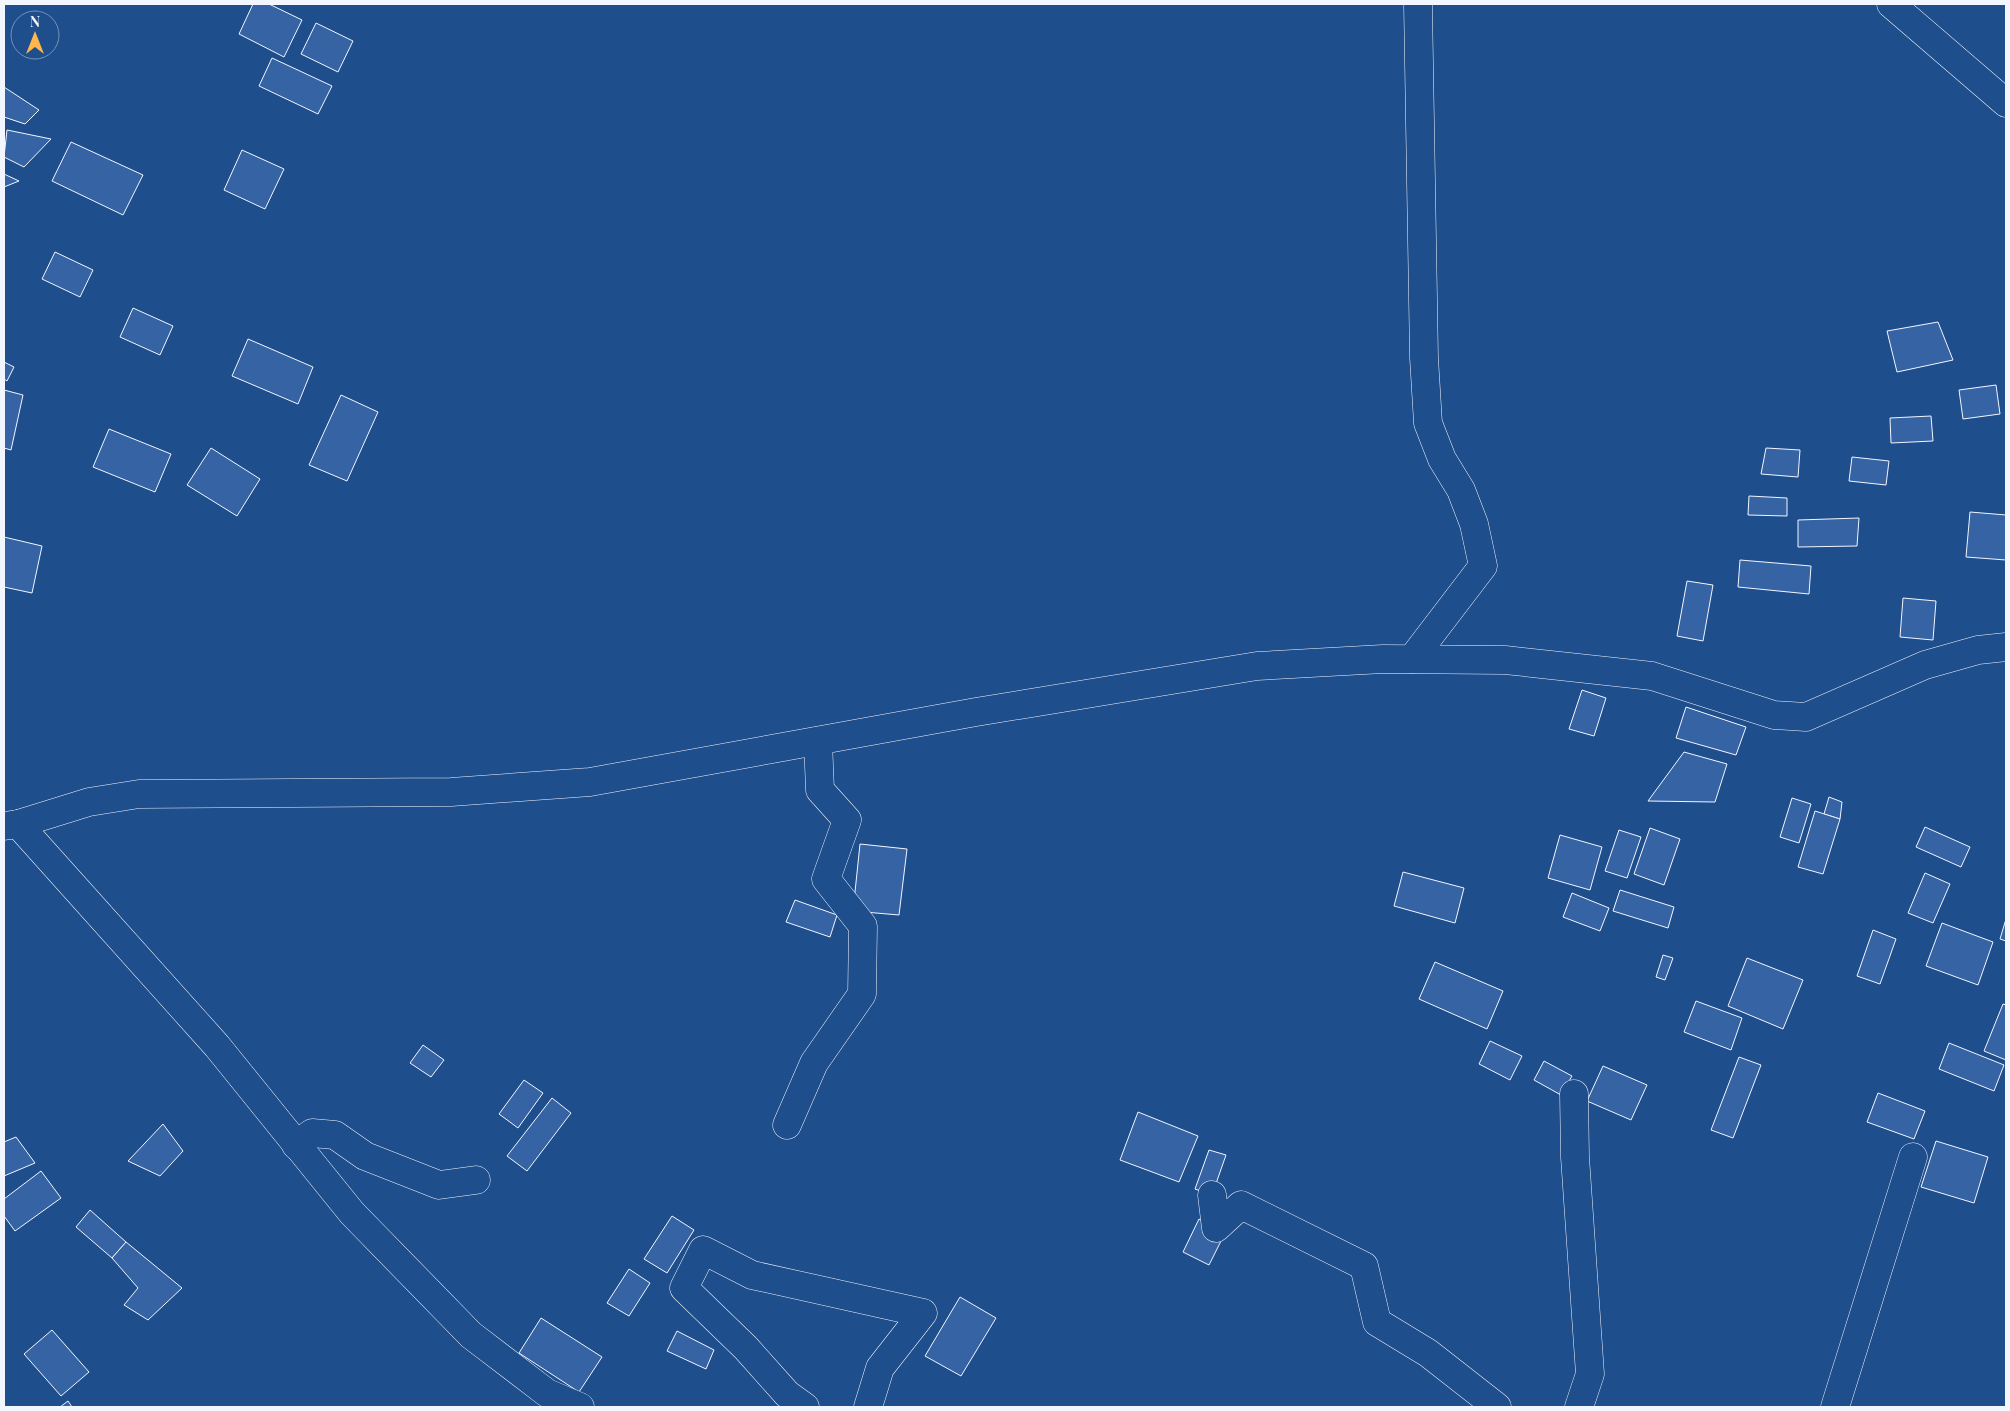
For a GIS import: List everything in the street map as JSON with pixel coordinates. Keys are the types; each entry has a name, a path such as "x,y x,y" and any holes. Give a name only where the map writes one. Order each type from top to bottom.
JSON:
{"street":[{"path":"1412,659 1482,566 1474,524 1461,490 1442,459 1428,423 1424,358 1418,4"},
{"path":"1891,4 2006,104"},
{"path":"580,1407 547,1393 471,1335 352,1213 217,1046 11,825 89,802 139,794 451,792 590,782 1257,666 1412,659 1505,660 1652,676 1774,715 1806,717 1925,665 1978,650 2006,647"},
{"path":"787,1125 814,1063 862,994 863,926 826,879 847,820 820,790 818,741"},
{"path":"1574,1094 1575,1158 1590,1374 1578,1407"},
{"path":"296,1145 312,1132 335,1135 365,1156 439,1185 476,1180"},
{"path":"1835,1407 1912,1157"},
{"path":"1212,1195 1216,1228 1241,1205 1364,1266 1377,1322 1428,1353 1497,1407"},
{"path":"805,1407 787,1394 746,1348 684,1288 703,1250 752,1275 923,1313 880,1368 868,1407"}],"building":[{"path":"253,4 269,4 302,20 284,57 239,34"},
{"path":"316,23 353,41 338,72 301,54"},
{"path":"272,58 332,86 318,114 259,86"},
{"path":"4,87 39,110 25,124 4,117"},
{"path":"7,130 51,139 24,167 4,157"},
{"path":"71,142 143,175 123,215 52,181"},
{"path":"242,150 284,169 265,209 224,190"},
{"path":"4,174 19,181 4,187"},
{"path":"55,252 93,270 80,297 42,279"},
{"path":"133,308 173,326 160,355 120,337"},
{"path":"1938,322 1953,360 1897,372 1887,331"},
{"path":"248,339 313,367 298,404 232,376"},
{"path":"4,362 14,367 7,381 4,379"},
{"path":"1996,385 2000,414 1963,419 1959,390"},
{"path":"4,390 23,395 11,450 4,448"},
{"path":"341,395 378,412 347,481 309,465"},
{"path":"1931,416 1933,441 1891,443 1890,418"},
{"path":"109,429 171,454 155,492 93,467"},
{"path":"211,448 260,479 237,516 187,485"},
{"path":"1766,448 1800,450 1798,477 1761,474"},
{"path":"1852,457 1889,461 1886,485 1849,481"},
{"path":"1749,496 1787,498 1787,516 1748,515"},
{"path":"1970,512 2006,515 2006,560 1966,557"},
{"path":"1859,518 1857,546 1798,547 1798,520"},
{"path":"4,537 42,546 32,593 4,587"},
{"path":"1740,560 1811,566 1809,594 1738,587"},
{"path":"1687,581 1713,585 1703,641 1677,636"},
{"path":"1903,598 1936,601 1933,640 1900,637"},
{"path":"1582,690 1606,698 1594,736 1569,729"},
{"path":"1686,707 1746,727 1736,755 1676,738"},
{"path":"1684,752 1727,764 1715,802 1648,801"},
{"path":"1829,797 1842,802 1840,819 1824,814"},
{"path":"1792,798 1811,804 1799,843 1780,837"},
{"path":"1815,811 1840,819 1823,874 1798,867"},
{"path":"1925,827 1970,847 1961,867 1916,847"},
{"path":"1650,828 1680,839 1664,885 1634,874"},
{"path":"1619,830 1641,837 1627,878 1605,871"},
{"path":"1560,835 1602,847 1590,890 1548,878"},
{"path":"860,844 907,849 899,915 853,911"},
{"path":"1403,872 1464,888 1455,923 1394,906"},
{"path":"1925,873 1950,884 1933,923 1908,913"},
{"path":"1620,890 1674,907 1668,928 1613,911"},
{"path":"1572,893 1609,908 1600,931 1563,917"},
{"path":"795,900 837,915 830,937 786,922"},
{"path":"2006,919 2006,941 2000,939"},
{"path":"1942,923 1993,942 1978,985 1926,966"},
{"path":"1873,930 1896,939 1880,984 1857,976"},
{"path":"1663,955 1673,958 1665,980 1656,977"},
{"path":"1747,958 1803,980 1783,1029 1728,1006"},
{"path":"1435,962 1503,991 1487,1029 1419,999"},
{"path":"1696,1001 1742,1018 1731,1050 1684,1032"},
{"path":"2003,1004 2006,1005 2006,1060 1984,1051"},
{"path":"1490,1041 1522,1056 1510,1080 1479,1064"},
{"path":"1949,1043 2004,1065 1994,1091 1939,1069"},
{"path":"423,1045 444,1060 431,1077 410,1063"},
{"path":"1739,1057 1761,1065 1733,1138 1711,1130"},
{"path":"1544,1061 1572,1076 1561,1095 1534,1080"},
{"path":"1603,1066 1647,1085 1631,1120 1587,1101"},
{"path":"524,1080 543,1093 518,1128 499,1114"},
{"path":"1878,1093 1925,1111 1914,1139 1867,1122"},
{"path":"552,1098 571,1113 527,1171 507,1156"},
{"path":"1138,1112 1198,1136 1179,1182 1120,1160"},
{"path":"163,1124 183,1151 160,1176 128,1161"},
{"path":"16,1137 35,1163 4,1176 4,1142"},
{"path":"1936,1141 1988,1157 1974,1203 1921,1187"},
{"path":"1209,1150 1226,1155 1212,1195 1195,1189"},
{"path":"41,1171 61,1198 15,1231 4,1216 4,1199"},
{"path":"90,1210 126,1242 112,1258 76,1227"},
{"path":"672,1216 694,1230 667,1273 644,1259"},
{"path":"1199,1219 1225,1233 1209,1265 1183,1252"},
{"path":"126,1242 182,1288 148,1320 124,1305 138,1288 112,1258"},
{"path":"629,1269 650,1283 629,1316 607,1303"},
{"path":"960,1297 996,1318 961,1376 925,1356"},
{"path":"541,1318 602,1357 579,1392 519,1353"},
{"path":"52,1330 89,1372 61,1396 24,1354"},
{"path":"677,1331 714,1350 706,1369 667,1351"},
{"path":"68,1401 72,1407 60,1407"}]}
